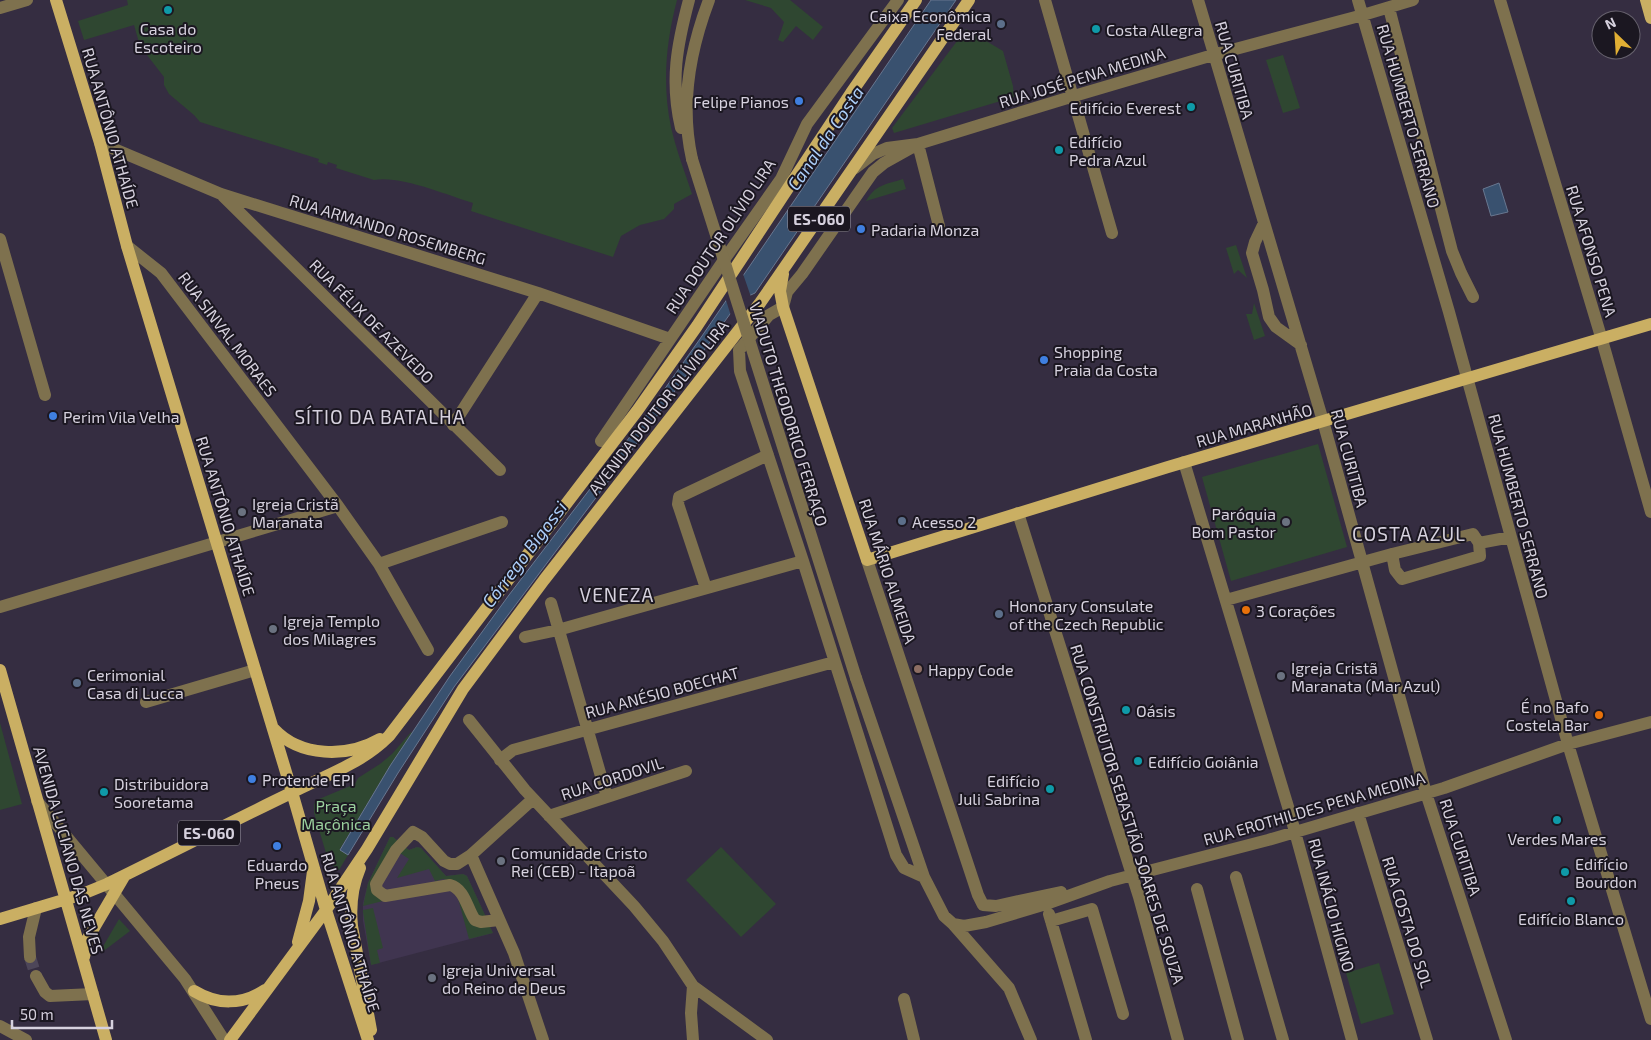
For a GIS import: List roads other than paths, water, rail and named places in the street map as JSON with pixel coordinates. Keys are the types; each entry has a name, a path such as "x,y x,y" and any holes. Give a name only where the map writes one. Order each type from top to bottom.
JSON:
{"main road":[{"name":"RUA ANTÔNIO ATHAÍDE","path":"56,0 100,143 127,246 273,728 313,867 368,1040"},
{"name":"AVENIDA DOUTOR OLÍVIO LIRA","path":"292,792 358,761 380,746 398,726 675,358 916,0"},
{"name":"AVENIDA DOUTOR OLÍVIO LIRA","path":"230,1040 326,910 367,849 463,689 544,580 731,341 786,266 969,0"},
{"path":"1646,0 1651,18"},
{"name":"RUA MÁRIO ALMEIDA","path":"786,266 780,282 780,299 867,560"},
{"name":"RUA MARANHÃO","path":"867,560 1184,462 1651,324"},
{"name":"AVENIDA LUCIANO DAS NEVES","path":"0,670 106,1040"},
{"path":"273,728 280,736 296,745 328,752 346,751 365,746 377,741 398,726"},
{"name":"ES-060","path":"110,889 125,875 292,792"},
{"path":"367,849 354,887 351,913 373,1040"},
{"path":"295,952 309,901 313,867"},
{"path":"0,919 66,899 110,889"},
{"path":"84,962 88,938 110,889"},
{"path":"194,991 213,1000 233,1002 251,998 267,989"}],"street":[{"path":"0,8 27,0"},
{"path":"689,0 679,36 675,77 678,110 686,143 692,158"},
{"path":"692,158 687,112 688,82 697,38 709,0"},
{"name":"RUA DOUTOR OLÍVIO LIRA","path":"601,441 781,179 807,124 898,0"},
{"path":"1045,0 1112,233"},
{"name":"RUA CURITIBA","path":"1198,0 1324,421 1426,793 1506,1040"},
{"name":"RUA HUMBERTO SERRANO","path":"1358,0 1467,378 1568,744 1651,1019"},
{"name":"RUA JOSÉ PENA MEDINA","path":"852,171 872,154 893,147 918,144 1214,55 1413,0"},
{"name":"RUA AFONSO PENA","path":"1500,0 1602,340 1651,512"},
{"path":"1389,8 1452,251 1473,297"},
{"name":"RUA ARMANDO ROSEMBERG","path":"100,143 221,194 538,293 670,339"},
{"path":"939,226 918,144 884,163 873,172 802,274 787,292 783,307 769,315 739,350 740,371 803,561 896,855 904,868 924,877 944,916 1009,988 1031,1040"},
{"name":"VIADUTO THEODORICO FERRAÇO","path":"692,158 856,678 924,877"},
{"name":"RUA FÉLIX DE AZEVEDO","path":"221,194 500,470"},
{"path":"1264,223 1253,247 1252,257 1263,290 1269,317 1276,327 1301,345"},
{"path":"0,239 45,395"},
{"name":"RUA SINVAL MORAES","path":"127,246 161,273 338,506 379,564 428,650"},
{"path":"454,425 538,293"},
{"path":"706,588 678,504 680,497 768,455"},
{"name":"RUA INÁCIO HIGINO","path":"1184,462 1294,832 1352,1040"},
{"path":"0,607 338,506"},
{"name":"RUA CONSTRUTOR SEBASTIÃO SOARES DE SOUZA","path":"1018,513 1132,876 1178,1040"},
{"path":"379,564 502,522"},
{"path":"1226,600 1392,554 1473,534 1479,543 1480,556 1402,579 1395,570 1392,554"},
{"path":"1479,543 1511,537"},
{"name":"RUA MÁRIO ALMEIDA","path":"867,560 978,895 984,905 996,906 1110,881"},
{"path":"525,637 558,630 803,561"},
{"path":"551,603 607,797"},
{"name":"RUA ANÉSIO BOECHAT","path":"500,760 513,750 834,662"},
{"path":"146,702 255,670"},
{"path":"469,720 533,799 634,906 663,941 693,986 767,1040"},
{"name":"RUA EROTHILDES PENA MEDINA","path":"953,924 964,926 986,922 1046,904 1110,881 1294,832 1426,793 1568,744 1651,722"},
{"name":"RUA CORDOVIL","path":"549,816 686,772"},
{"path":"500,920 481,922 475,920 459,890 450,885 385,896 379,893 376,887 399,846 413,832 422,836 444,861 450,864 457,864 471,855 533,799"},
{"path":"37,800 194,991 224,1040"},
{"name":"RUA COSTA DO SOL","path":"1358,813 1427,1040"},
{"path":"471,855 514,953 543,1040"},
{"path":"1236,877 1283,1040"},
{"path":"1197,889 1238,1040"},
{"path":"1046,904 1086,1040"},
{"path":"30,957 30,937 36,908"},
{"path":"1051,921 1092,909 1123,1014"},
{"path":"36,976 44,992 50,996 93,994"},
{"path":"693,986 691,1013 694,1040"},
{"path":"904,998 914,1040"},
{"path":"0,1026 26,1040"}],"water":[{"path":"931,0 956,0 755,293 740,300 652,423 454,687 348,855 340,850 390,766 450,676 509,595 645,417"},
{"path":"1499,183 1508,212 1491,216 1483,189"}],"tunnel":[{"path":"30,957 36,976"}],"place":[{"name":"Casa do Escoteiro","path":"168,10"},
{"name":"Caixa Econômica Federal","path":"1001,24"},
{"name":"Costa Allegra","path":"1096,29"},
{"name":"Felipe Pianos","path":"799,101"},
{"name":"Edifício Everest","path":"1191,107"},
{"name":"Edifício Pedra Azul","path":"1059,150"},
{"name":"Padaria Monza","path":"861,229"},
{"name":"Shopping Praia da Costa","path":"1044,360"},
{"name":"Perim Vila Velha","path":"53,416"},
{"name":"Igreja Cristã Maranata","path":"242,512"},
{"name":"Acesso 2","path":"902,521"},
{"name":"Paróquia Bom Pastor","path":"1286,522"},
{"name":"3 Corações","path":"1246,610"},
{"name":"Honorary Consulate of the Czech Republic","path":"999,614"},
{"name":"Igreja Templo dos Milagres","path":"273,629"},
{"name":"Happy Code","path":"918,669"},
{"name":"Igreja Cristã Maranata (Mar Azul)","path":"1281,676"},
{"name":"Cerimonial Casa di Lucca","path":"77,683"},
{"name":"Oásis","path":"1126,710"},
{"name":"É no Bafo Costela Bar","path":"1599,715"},
{"name":"Edifício Goiânia","path":"1138,761"},
{"name":"Protende EPI","path":"252,779"},
{"name":"Edifício Juli Sabrina","path":"1050,789"},
{"name":"Distribuidora Sooretama","path":"104,792"},
{"name":"Verdes Mares","path":"1557,820"},
{"name":"Eduardo Pneus","path":"277,846"},
{"name":"Comunidade Cristo Rei (CEB) - Itapoã","path":"501,861"},
{"name":"Edifício Bourdon","path":"1565,872"},
{"name":"Edifício Blanco","path":"1571,901"},
{"name":"Igreja Universal do Reino de Deus","path":"432,978"}],"district":[{"name":"SÍTIO DA BATALHA","path":"380,416"},
{"name":"COSTA AZUL","path":"1409,533"},
{"name":"VENEZA","path":"617,594"}],"water label":[{"name":"Canal da Costa","path":"825,138"},
{"name":"Córrego Bigossi","path":"524,554"}],"park label":[{"name":"Praça Maçônica","path":"336,814"}]}
